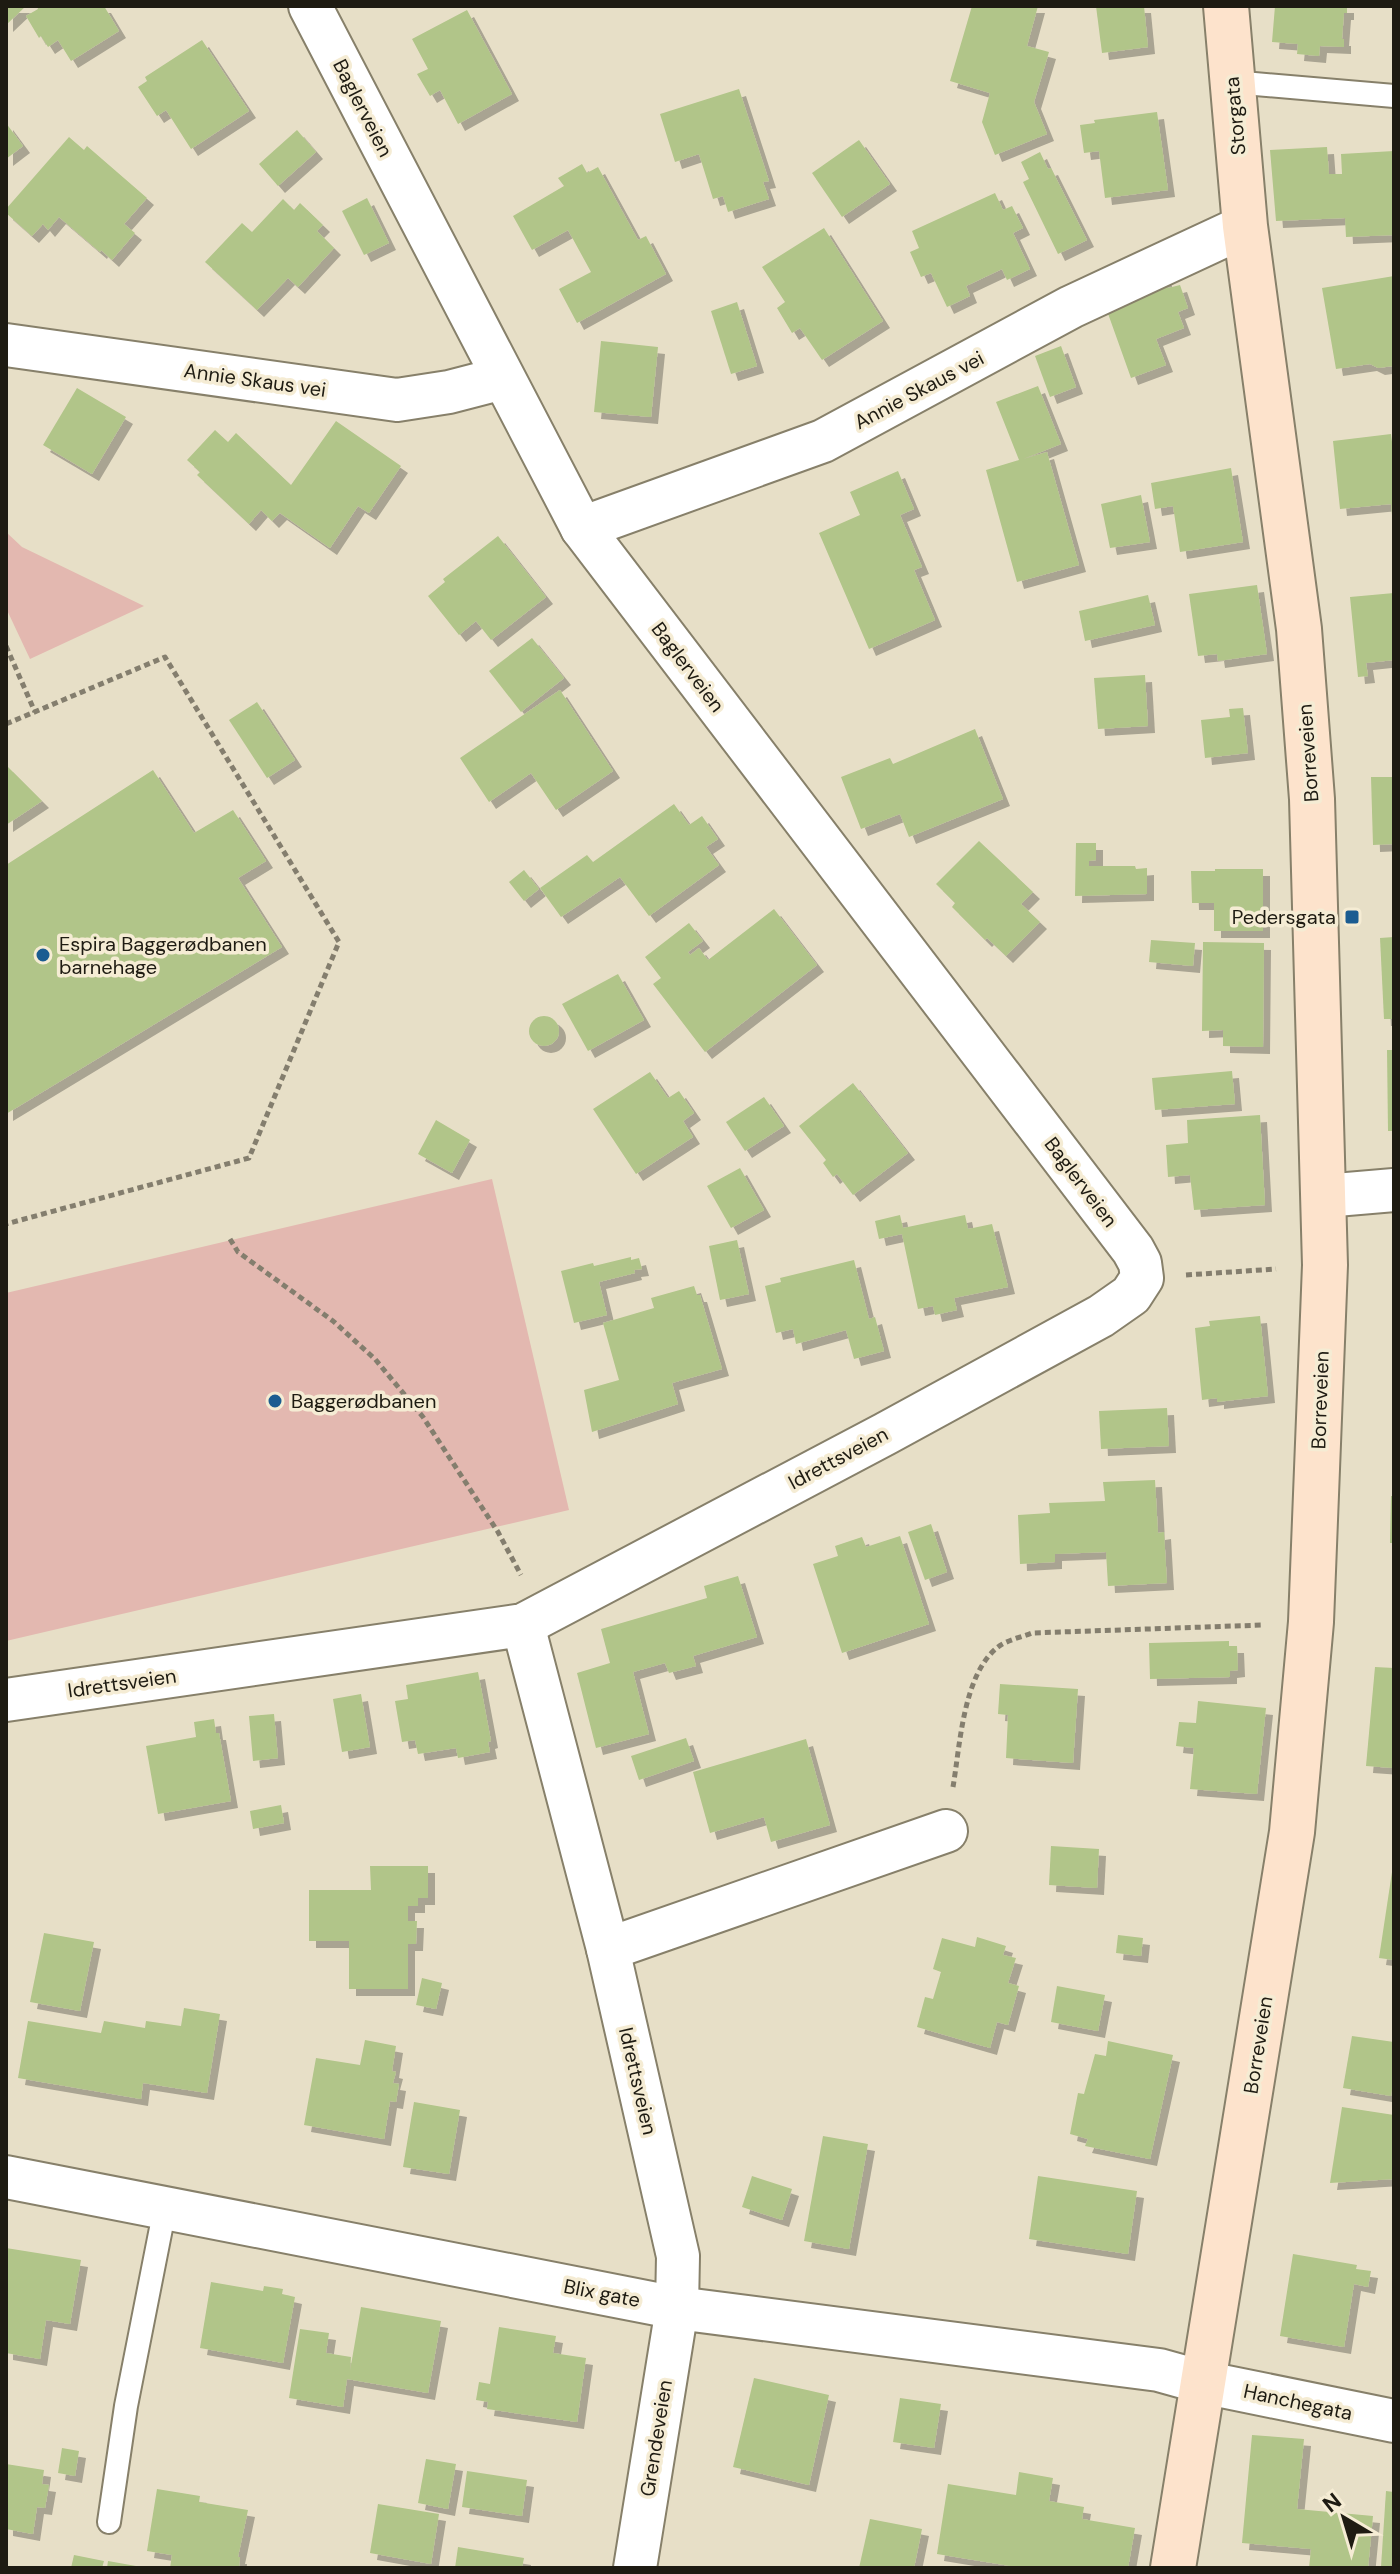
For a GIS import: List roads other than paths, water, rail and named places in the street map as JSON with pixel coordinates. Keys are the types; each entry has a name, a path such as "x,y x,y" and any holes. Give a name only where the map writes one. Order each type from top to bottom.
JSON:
{"main road":[{"name":"Storgata","path":"1226,6 1245,226"},
{"name":"Borreveien","path":"1173,2568 1292,1832 1311,1622 1325,1265 1312,799 1299,629 1245,226"}],"street":[{"name":"Baglerveien","path":"310,6 582,528 1133,1250 1140,1263 1142,1278"},
{"name":"Annie Skaus vei","path":"582,528 823,441 1071,307 1245,226"},
{"name":"Annie Skaus vei","path":"6,345 397,400 449,392 503,378"},
{"path":"1324,1196 1394,1190"},
{"name":"Idrettsveien","path":"6,1700 533,1620 1101,1316 1131,1295 1142,1278"},
{"name":"Idrettsveien","path":"533,1620 678,2256 677,2308"},
{"path":"608,1949 946,1831"},
{"name":"Blix gate","path":"6,2177 677,2308 1159,2370 1202,2382"},
{"name":"Grendeveien","path":"635,2568 677,2308"},
{"name":"Hanchegata","path":"1202,2382 1394,2421"}],"lane":[{"path":"1232,82 1394,96"},
{"path":"109,2522 126,2406 165,2208"}],"place":[{"name":"Pedersgata","path":"1352,917"},
{"name":"Espira Baggerødbanen barnehage","path":"43,955"},
{"name":"Baggerødbanen","path":"275,1401"}]}
